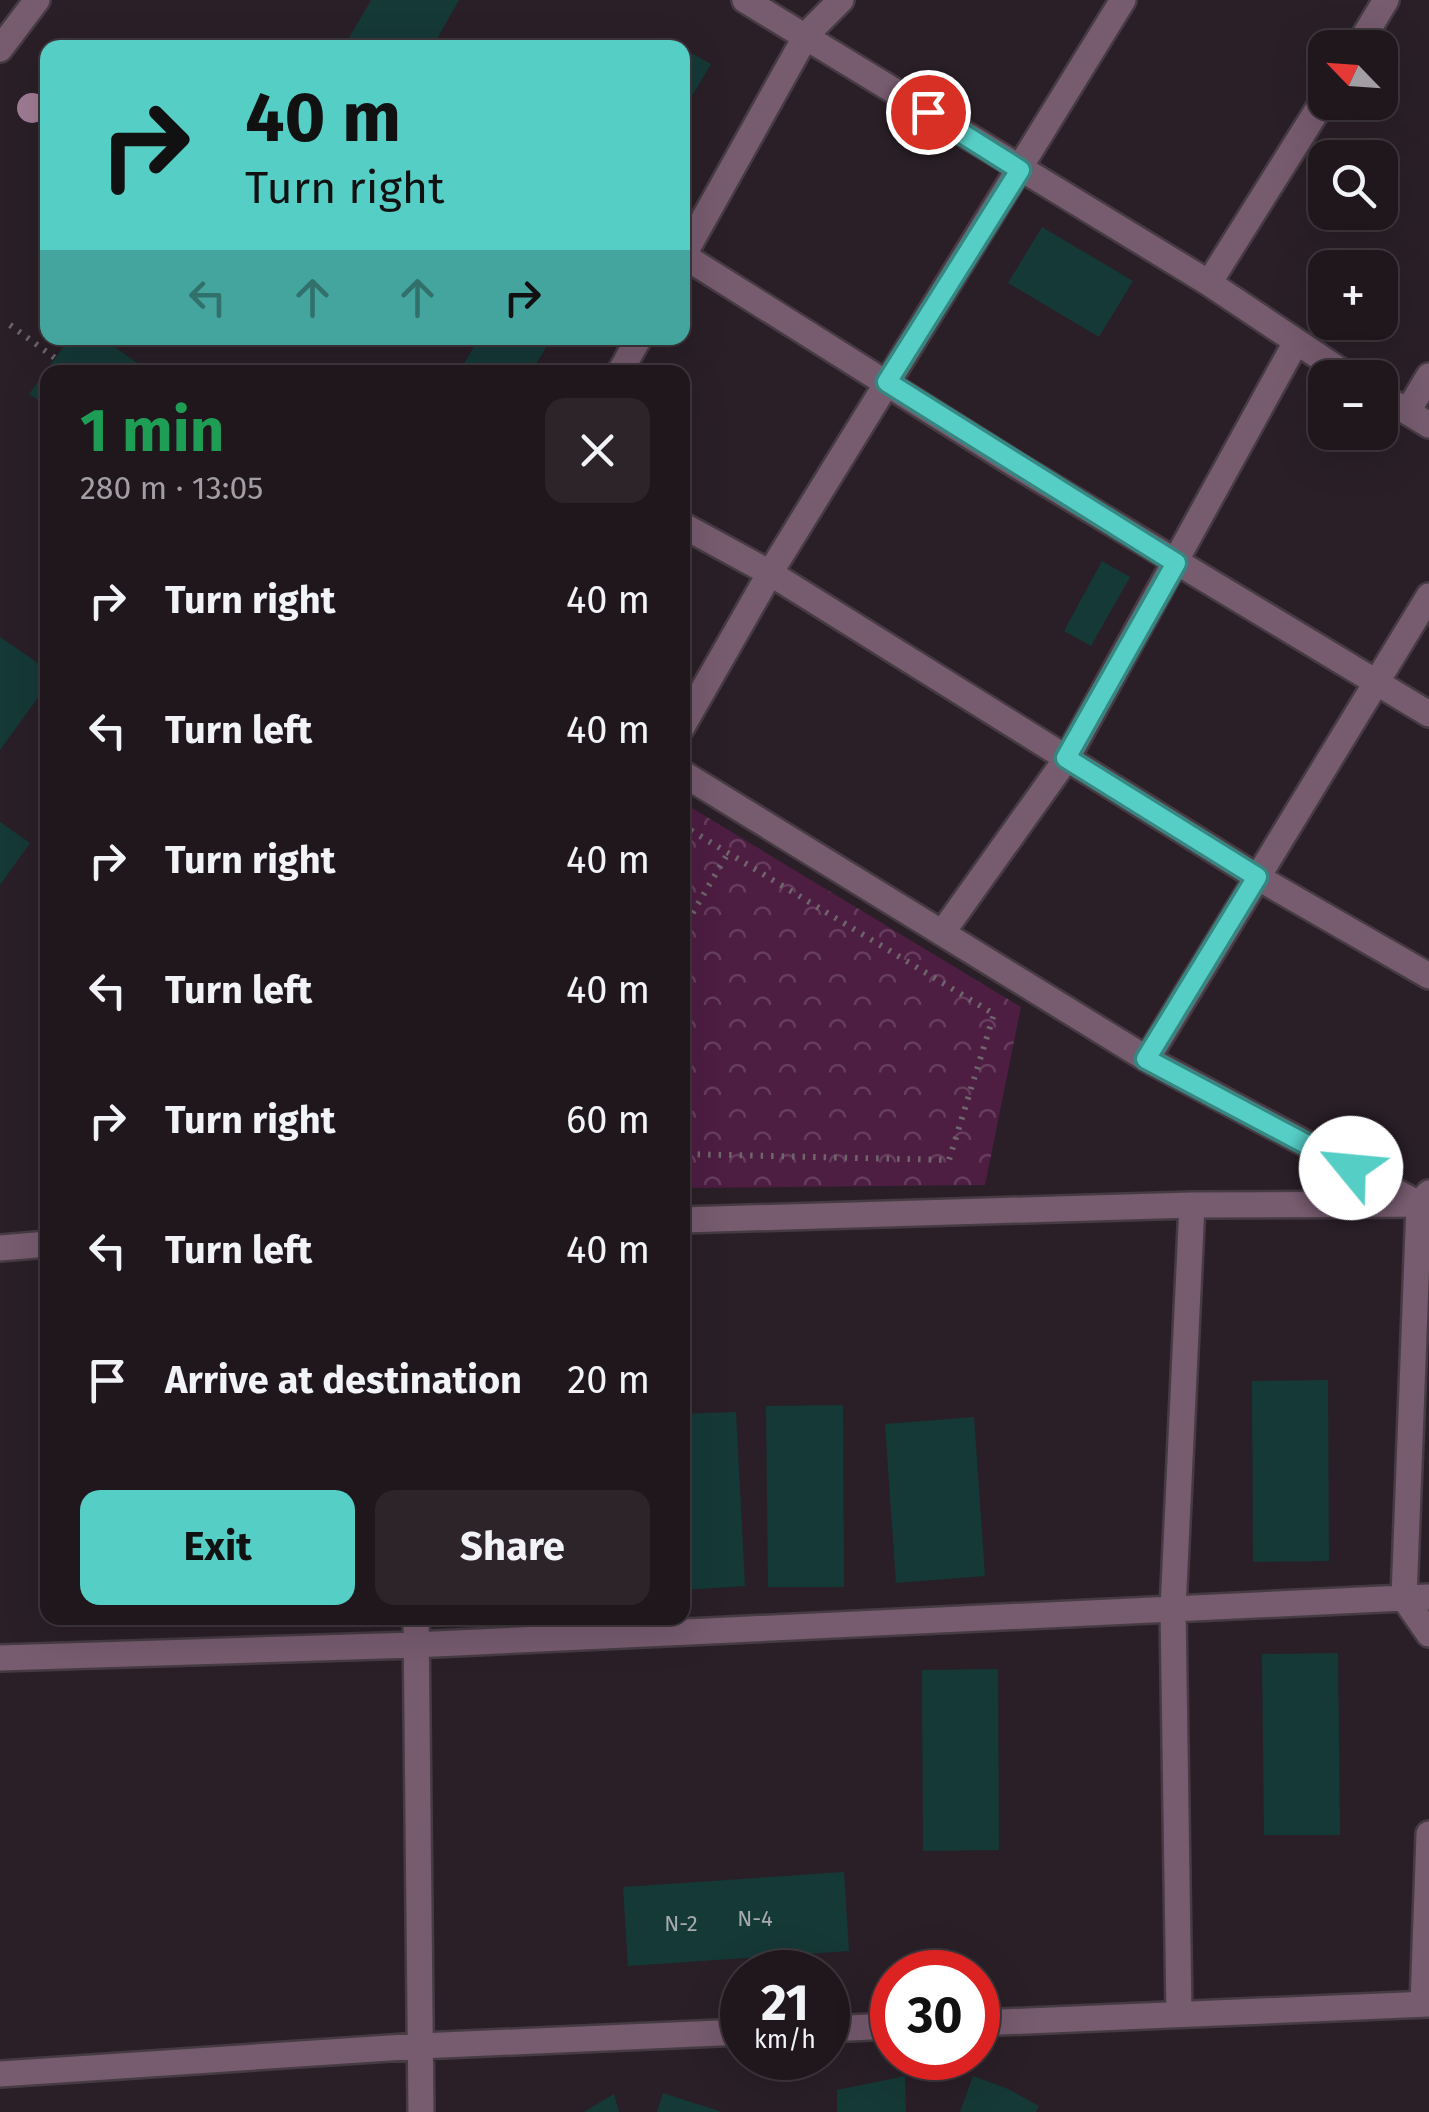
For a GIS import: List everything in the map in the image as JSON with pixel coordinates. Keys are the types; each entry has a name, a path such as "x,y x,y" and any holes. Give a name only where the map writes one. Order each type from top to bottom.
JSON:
{"street":[{"path":"0,49 37,0"},
{"path":"744,0 806,34 1020,170 1209,283 1321,360"},
{"path":"690,244 806,34 841,0"},
{"path":"690,713 770,573 1123,0"},
{"path":"1367,30 1386,0"},
{"path":"1209,283 1311,120"},
{"path":"690,261 1176,563 1429,714"},
{"path":"942,933 1066,758 1295,344"},
{"path":"1418,418 1429,376"},
{"path":"690,529 770,573 1257,877 1429,976"},
{"path":"1146,1059 1429,596"},
{"path":"690,778 1146,1059 1424,1199"},
{"path":"690,1220 1424,1199"},
{"path":"1424,1199 1416,1598 1429,1634"},
{"path":"1179,2014 1173,1609 1192,1205"},
{"path":"0,1248 40,1245"},
{"path":"0,1658 414,1645 1416,1598"},
{"path":"415,1625 421,2112"},
{"path":"1000,2021 1426,2004 1429,1834"},
{"path":"0,2074 420,2046 720,2033"}],"path":[{"path":"10,325 55,358"},
{"path":"690,829 994,1014 948,1160 690,1154"},
{"path":"690,917 728,853"}],"green space":[{"path":"690,807 1021,1007 985,1185 690,1188"}],"building":[{"path":"371,0 459,0 436,40 348,40"},
{"path":"690,52 711,64 690,99"},
{"path":"1042,227 1133,281 1099,337 1008,283"},
{"path":"65,345 112,345 140,365 50,365"},
{"path":"475,345 548,345 535,365 463,365"},
{"path":"40,379 40,402 29,394"},
{"path":"1102,561 1130,577 1091,646 1064,631"},
{"path":"0,637 40,664 40,695 0,750"},
{"path":"0,822 30,843 0,885"},
{"path":"1328,1380 1329,1561 1253,1562 1252,1381"},
{"path":"843,1405 844,1587 768,1587 766,1406"},
{"path":"736,1412 745,1586 690,1589 690,1414"},
{"path":"974,1417 985,1576 896,1583 885,1424"},
{"path":"1338,1653 1340,1835 1264,1835 1262,1654"},
{"path":"998,1669 999,1850 923,1851 922,1670"},
{"path":"844,1872 849,1950 720,1950 720,1960 628,1966 623,1887"},
{"path":"905,2080 906,2112 837,2112 837,2090"},
{"path":"972,2080 1008,2089 1039,2106 1036,2112 960,2112"},
{"path":"663,2093 719,2111 719,2112 657,2112"},
{"path":"614,2094 619,2112 584,2112"}],"route":[{"path":"928,112 1020,170 887,382 1176,563 1066,758 1257,877 1146,1059 1351,1168"}]}
